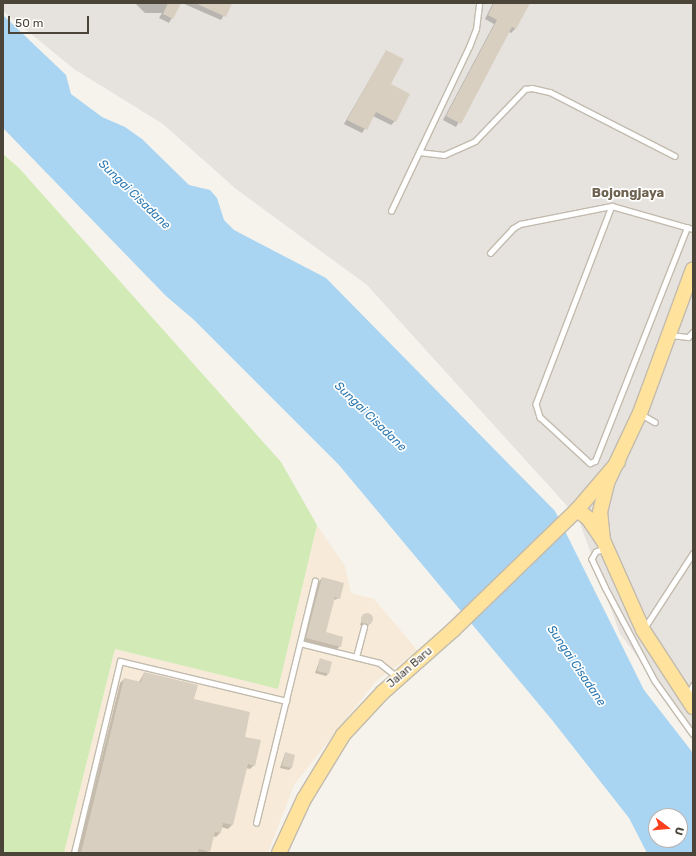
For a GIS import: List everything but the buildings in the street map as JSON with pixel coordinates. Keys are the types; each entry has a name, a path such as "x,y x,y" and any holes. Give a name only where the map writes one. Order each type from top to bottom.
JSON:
{"main road":[{"path":"605,544 600,506 640,413 693,269"},
{"name":"Jalan Baru","path":"279,853 304,799 344,735 398,678 453,630 574,512 618,462"},
{"path":"574,512 588,518 605,544 643,630 690,703"}],"lane":[{"path":"392,210 476,29 479,3"},
{"path":"419,152 444,155 470,144 525,89 532,88 550,92 675,156"},
{"path":"612,206 536,404 540,417 590,462 595,461 687,228"},
{"path":"490,253 512,229 520,224 612,206 693,230"},
{"path":"669,335 688,337 693,332"},
{"path":"640,413 655,422"},
{"path":"605,544 596,552 592,559 605,587 655,681 693,734"},
{"path":"643,630 693,553"},
{"path":"256,823 315,581"},
{"path":"356,657 364,627"},
{"path":"300,642 380,663 398,678"},
{"path":"74,853 120,661 286,701"},
{"path":"690,703 693,685"}],"shaded area":[{"path":"3,3 693,3 693,729 620,634 578,518 367,285 236,189 163,124 74,69 3,11"},
{"path":"317,525 345,566 351,593 374,599 418,651 376,681 294,785 268,853 64,853 115,649 278,689"}],"green space":[{"path":"3,154 19,168 281,462 317,525 278,689 115,649 64,853 3,853"}],"water":[{"name":"Sungai Cisadane","path":"3,15 66,75 71,94 102,117 125,127 142,139 189,185 210,190 217,198 224,220 234,230 326,278 555,511 644,690 693,753 693,853 647,853 629,818 552,720 339,465 193,319 166,296 3,128"}],"district":[{"name":"Bojongjaya","path":"628,193"}]}
